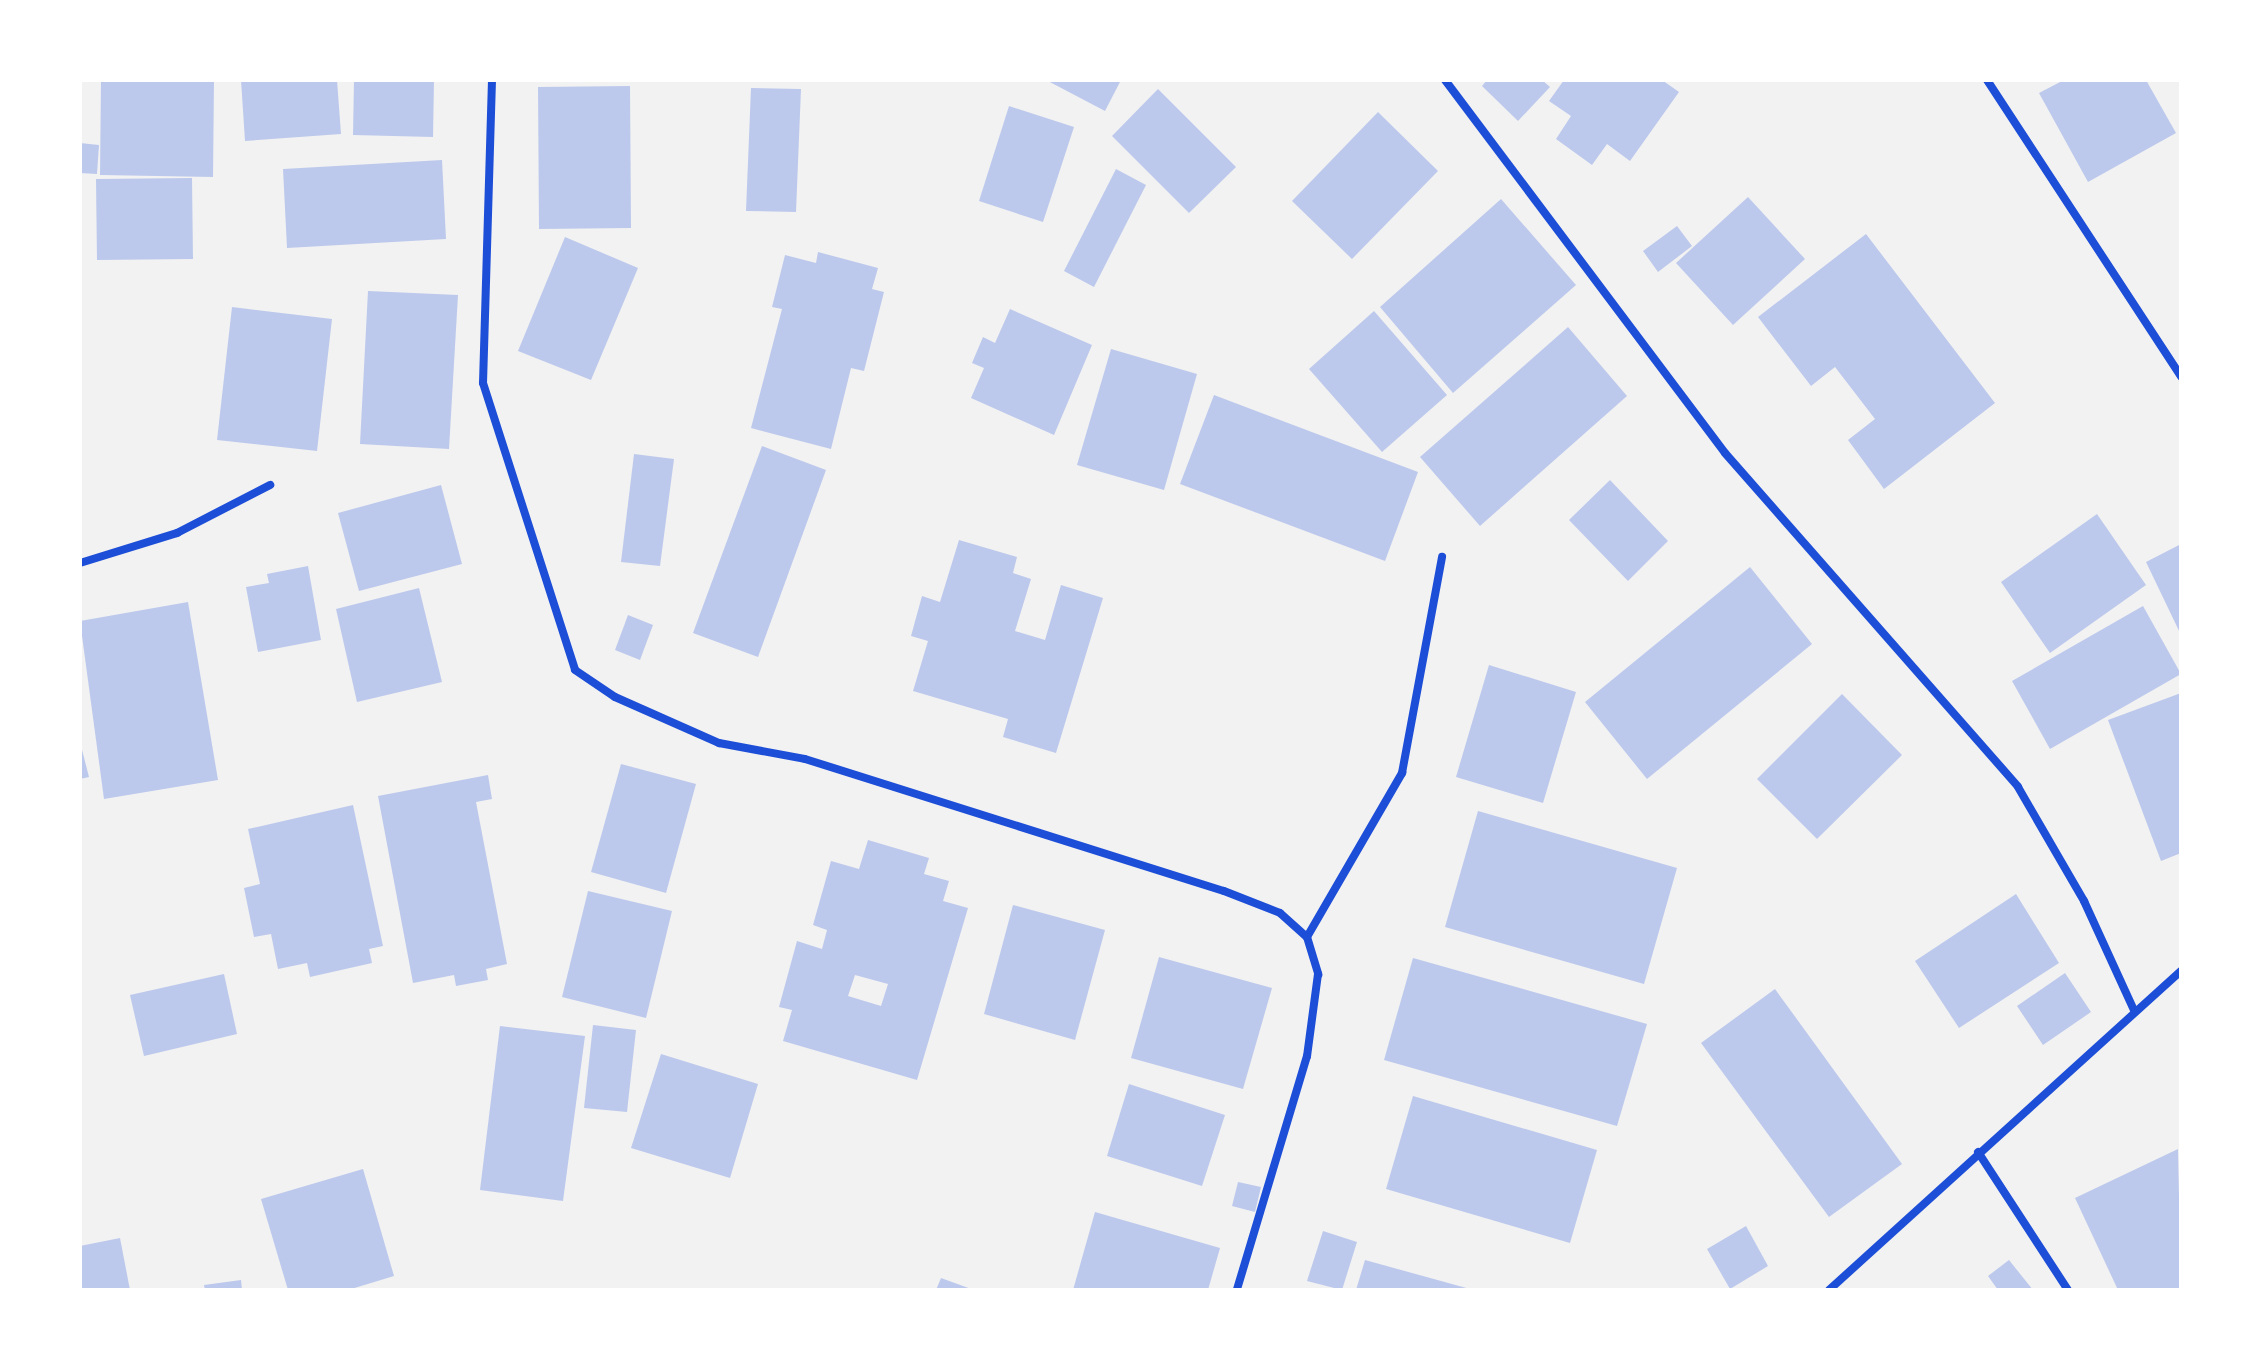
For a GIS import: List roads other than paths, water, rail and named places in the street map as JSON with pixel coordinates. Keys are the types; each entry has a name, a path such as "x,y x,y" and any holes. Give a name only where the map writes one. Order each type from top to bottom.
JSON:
{"street":[{"path":"492,80 483,383 575,670 615,697 719,743 805,759 1224,891 1280,913 1307,937 1318,974 1307,1056 1237,1290"},
{"path":"1445,80 1725,453 2018,787 2084,901 2134,1010"},
{"path":"1987,80 2181,377"},
{"path":"80,563 177,533 270,485"},
{"path":"1307,937 1402,773 1442,557"},
{"path":"1829,1290 2134,1010 2181,971"},
{"path":"1978,1152 2068,1290"}]}
